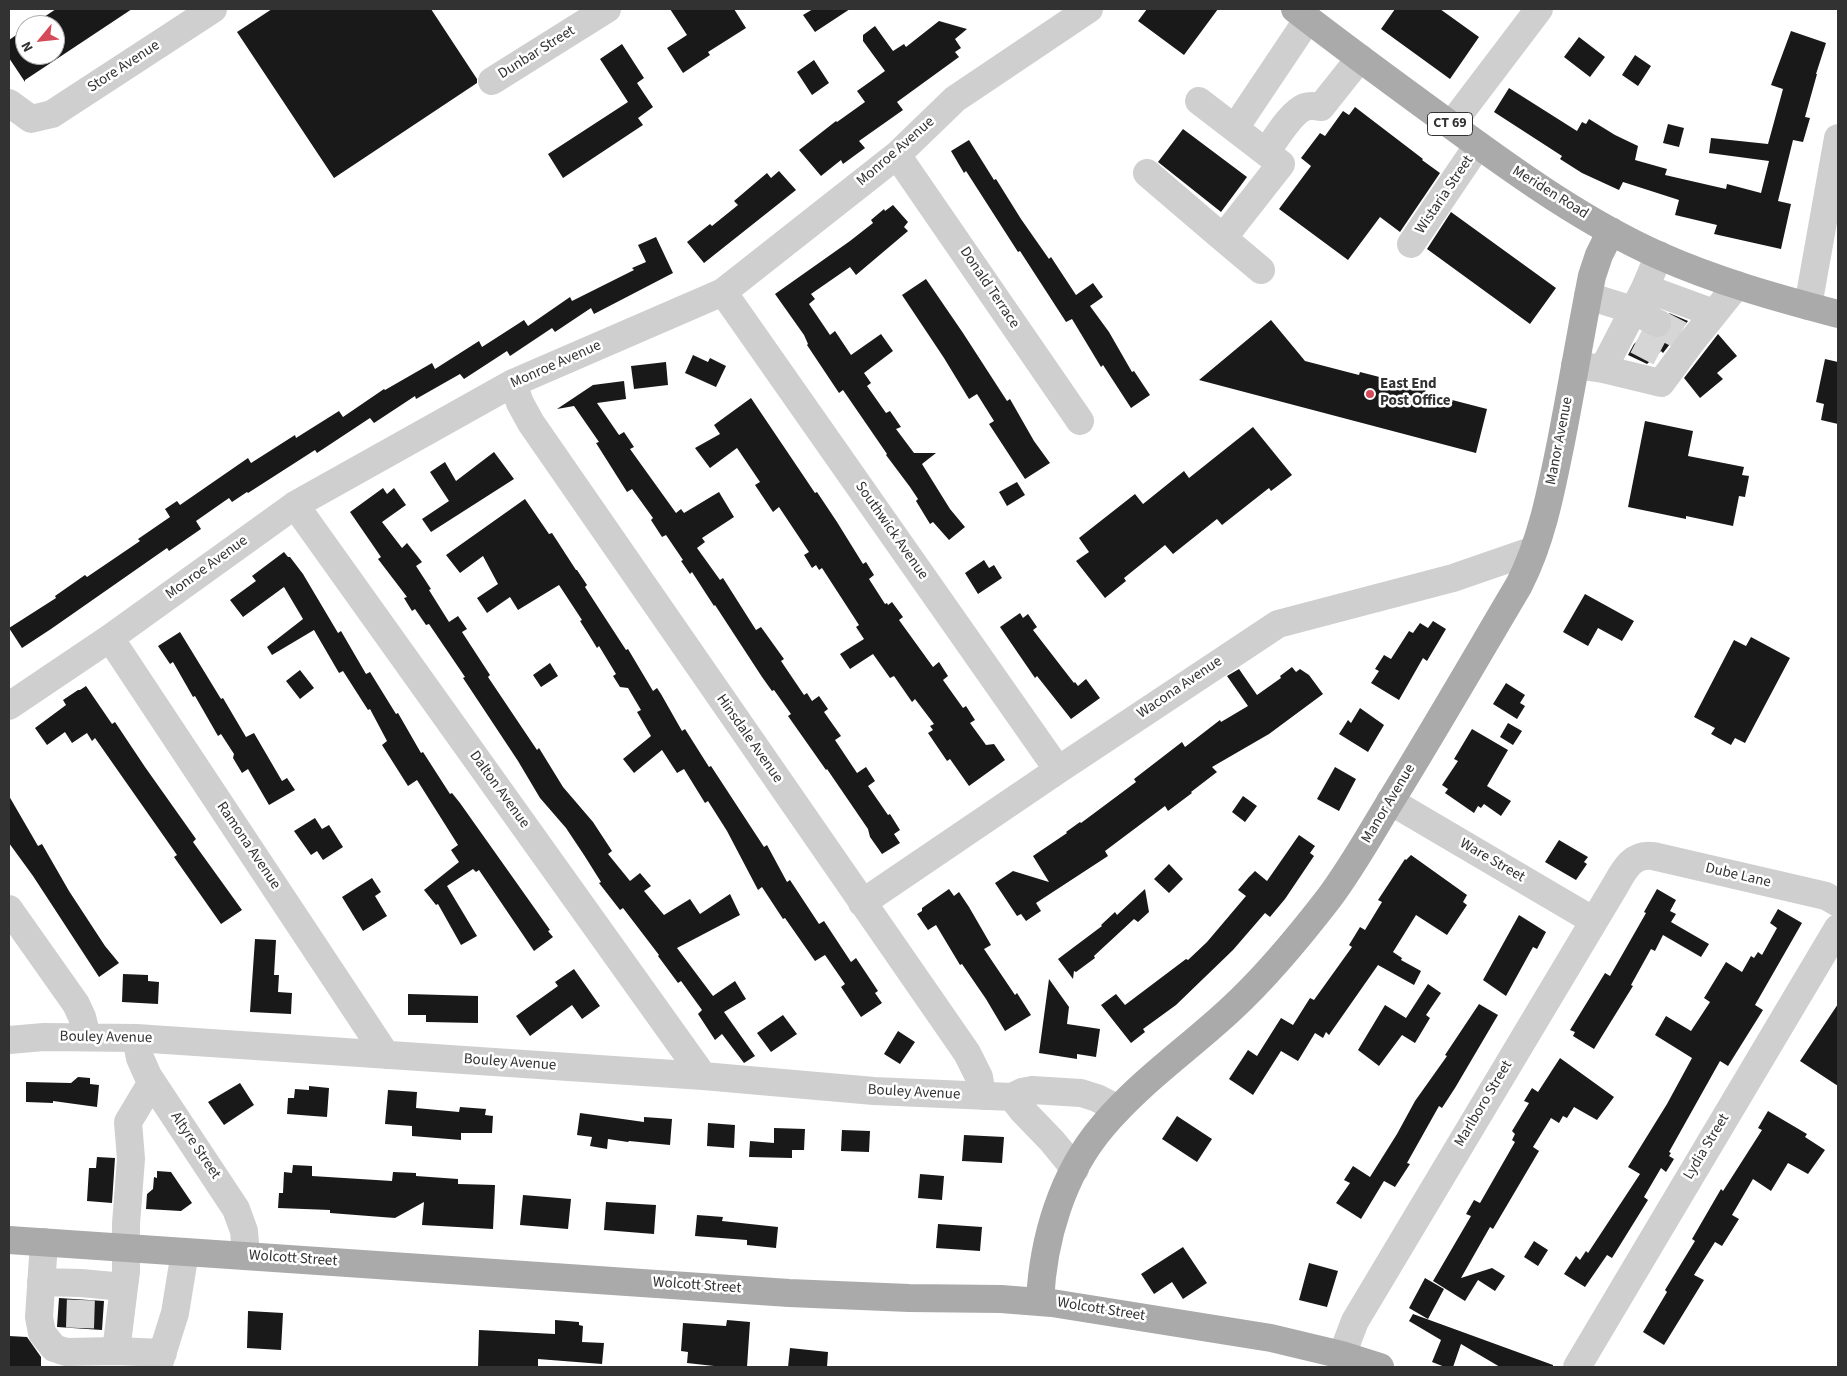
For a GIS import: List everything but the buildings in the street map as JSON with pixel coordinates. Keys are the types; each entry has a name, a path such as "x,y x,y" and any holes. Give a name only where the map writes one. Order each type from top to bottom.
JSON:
{"main road":[{"name":"Meriden Road","path":"1302,14 1532,184 1611,231 1659,256 1737,285 1838,314"},
{"name":"Manor Avenue","path":"1040,1301 1043,1267 1052,1226 1065,1189 1092,1139 1118,1109 1150,1079 1231,1009 1275,964 1303,931 1343,879 1519,585 1534,550 1544,518 1595,265 1611,231"},
{"name":"Wolcott Street","path":"9,1240 835,1295 1040,1301 1237,1332 1342,1355 1380,1367"}],"street":[{"name":"Store Avenue","path":"9,104 31,119 52,114 214,9"},
{"name":"Dunbar Street","path":"492,82 607,9"},
{"name":"Monroe Avenue","path":"9,706 110,638 295,504 512,383 723,292 897,155 955,99 1089,9"},
{"path":"1451,125 1539,9"},
{"path":"1235,128 1302,14"},
{"path":"1223,238 1274,158 1296,113 1303,107 1311,105 1321,106 1360,58"},
{"path":"1199,101 1274,158"},
{"path":"1808,306 1838,138"},
{"name":"Wistaria Street","path":"1411,244 1478,145"},
{"name":"Donald Terrace","path":"897,155 1080,421"},
{"path":"1147,173 1261,270"},
{"path":"1575,366 1604,369 1660,383 1656,331 1659,256"},
{"path":"1604,369 1656,331 1714,313 1737,285"},
{"name":"Southwick Avenue","path":"723,292 1058,770"},
{"path":"1588,296 1656,331 1714,313"},
{"name":"Hinsdale Avenue","path":"512,383 531,423 967,1053 979,1077 982,1096"},
{"name":"Dalton Avenue","path":"295,504 703,1076"},
{"name":"Wacona Avenue","path":"862,902 1278,624 1453,578 1534,550"},
{"name":"Ramona Avenue","path":"110,638 386,1055"},
{"name":"Ware Street","path":"1390,801 1594,921"},
{"name":"Dube Lane","path":"1636,858 1653,856 1826,896 1838,903"},
{"name":"Marlboro Street","path":"1342,1355 1355,1321 1626,868 1636,858"},
{"path":"9,909 76,1004 82,1017 87,1037"},
{"name":"Lydia Street","path":"1577,1367 1838,928"},
{"name":"Bouley Avenue","path":"9,1040 44,1037 136,1038 703,1076 829,1088 1012,1097 1032,1090 1081,1093 1097,1098 1118,1109"},
{"name":"Altyre Street","path":"136,1038 140,1058 152,1082 236,1209 244,1231 246,1256"},
{"path":"116,1351 127,1248 126,1224 131,1159 128,1122 152,1082"},
{"path":"1012,1097 1075,1169"},
{"path":"44,1242 39,1317 42,1332 54,1348 66,1352 80,1340 116,1351 160,1360 175,1313 185,1252"},
{"path":"41,1282 81,1289 124,1287"}],"tunnel":[{"path":"1657,323 1680,335"},
{"path":"1637,340 1660,352"},
{"path":"80,1328 81,1296"}],"place":[{"name":"East End Post Office","path":"1370,394"}]}
